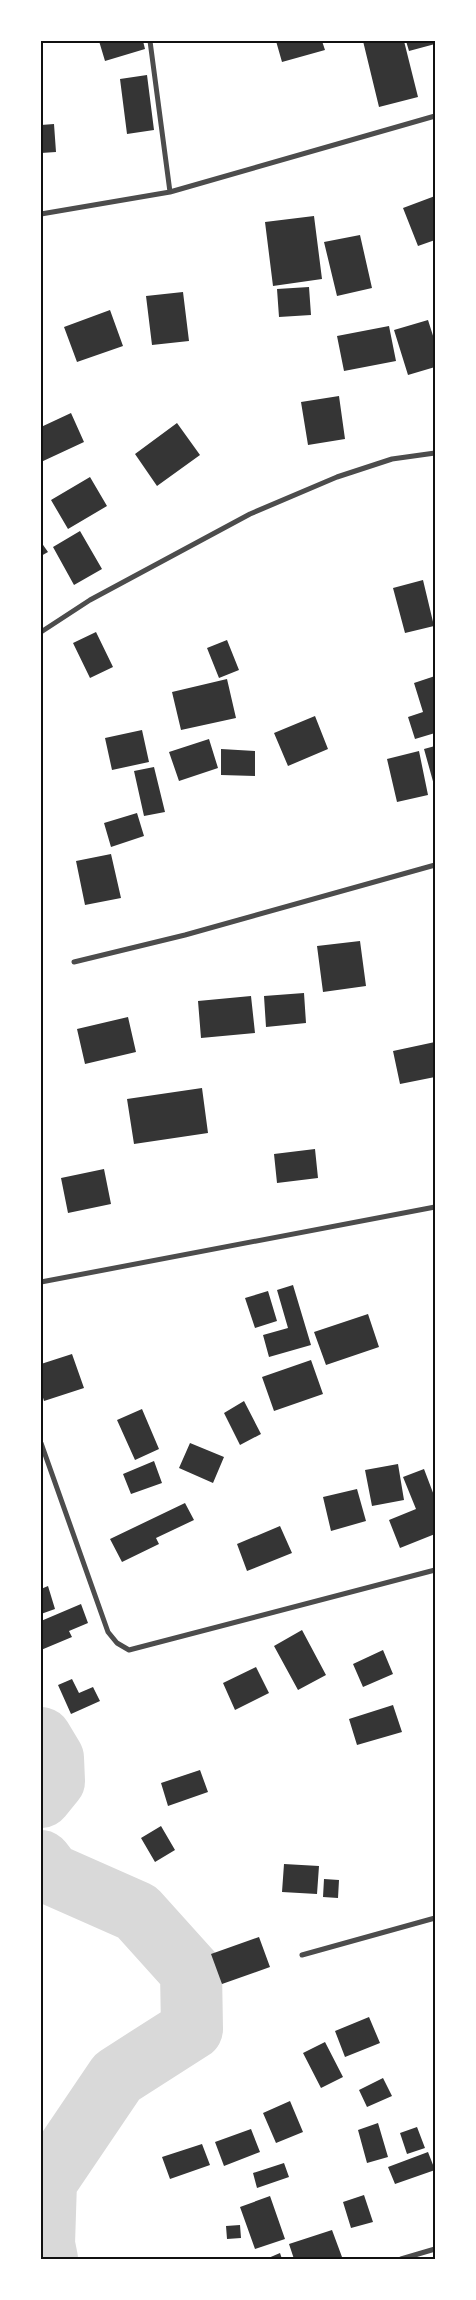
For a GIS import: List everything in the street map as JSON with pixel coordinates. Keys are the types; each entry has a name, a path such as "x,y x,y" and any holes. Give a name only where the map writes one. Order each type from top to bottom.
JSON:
{"street":[{"path":"150,41 170,192"},
{"path":"41,214 170,192 435,116"},
{"path":"41,632 90,600 250,514 355,471 392,459 435,453"},
{"path":"74,962 185,935 435,865"},
{"path":"41,1282 435,1207"},
{"path":"41,1443 108,1632 117,1643 129,1650 435,1570"},
{"path":"302,1955 435,1918"},
{"path":"401,2259 435,2249"}],"building":[{"path":"99,41 143,41 145,49 105,61"},
{"path":"276,41 322,41 325,50 282,62"},
{"path":"363,41 404,41 418,97 379,107"},
{"path":"406,41 435,41 435,44 409,51"},
{"path":"147,75 154,130 127,134 120,79"},
{"path":"54,124 56,152 41,153 41,125"},
{"path":"435,196 435,240 418,246 403,208"},
{"path":"314,216 322,279 273,286 265,222"},
{"path":"360,235 372,288 337,296 324,242"},
{"path":"309,287 311,315 279,317 277,289"},
{"path":"183,292 189,341 152,345 146,296"},
{"path":"110,310 123,346 77,362 64,327"},
{"path":"428,320 435,342 435,367 408,375 394,330"},
{"path":"389,326 396,361 344,371 337,336"},
{"path":"339,396 345,439 308,445 301,402"},
{"path":"71,413 84,442 41,462 41,427"},
{"path":"177,423 200,455 157,486 135,454"},
{"path":"90,477 107,506 68,529 51,500"},
{"path":"80,531 102,569 74,585 53,547"},
{"path":"41,542 48,552 41,556"},
{"path":"423,580 434,626 405,633 393,588"},
{"path":"96,632 113,667 90,678 73,643"},
{"path":"227,640 239,670 219,678 207,648"},
{"path":"435,676 435,733 415,739 408,717 423,712 414,683"},
{"path":"227,679 236,718 181,730 172,692"},
{"path":"315,716 328,749 288,766 274,733"},
{"path":"142,730 149,762 112,770 105,738"},
{"path":"209,739 218,768 179,781 169,752"},
{"path":"435,746 435,785 434,785 424,749"},
{"path":"221,749 255,751 255,776 221,775"},
{"path":"419,751 428,795 397,802 387,759"},
{"path":"154,767 165,812 144,816 134,771"},
{"path":"137,813 144,836 111,847 104,823"},
{"path":"111,854 121,898 85,905 76,861"},
{"path":"360,941 366,986 323,992 317,946"},
{"path":"304,993 306,1023 266,1027 264,996"},
{"path":"251,996 255,1033 201,1038 198,1001"},
{"path":"128,1017 136,1052 85,1064 77,1029"},
{"path":"435,1042 435,1077 400,1084 393,1051"},
{"path":"202,1088 208,1133 134,1144 127,1099"},
{"path":"315,1149 318,1178 277,1183 274,1154"},
{"path":"104,1169 111,1204 68,1213 61,1178"},
{"path":"293,1285 311,1345 269,1357 263,1335 288,1328 277,1290"},
{"path":"268,1291 277,1321 255,1328 245,1298"},
{"path":"368,1314 379,1347 326,1365 314,1332"},
{"path":"72,1354 84,1388 44,1401 41,1391 41,1364"},
{"path":"311,1360 323,1394 274,1411 262,1377"},
{"path":"244,1401 261,1434 240,1445 224,1413"},
{"path":"142,1409 159,1449 135,1460 117,1420"},
{"path":"190,1443 224,1457 213,1483 179,1468"},
{"path":"154,1461 162,1483 131,1494 123,1474"},
{"path":"398,1464 404,1500 372,1506 365,1470"},
{"path":"424,1469 435,1498 435,1534 400,1548 389,1520 416,1509 403,1477"},
{"path":"357,1489 366,1521 331,1531 323,1497"},
{"path":"185,1503 194,1520 156,1538 159,1544 122,1562 110,1539"},
{"path":"280,1526 292,1553 247,1571 237,1544"},
{"path":"48,1586 55,1609 41,1614 41,1589"},
{"path":"81,1604 88,1623 69,1631 72,1637 41,1650 41,1621"},
{"path":"302,1630 326,1675 298,1690 274,1646"},
{"path":"383,1650 393,1674 363,1687 353,1664"},
{"path":"256,1667 269,1693 235,1710 223,1683"},
{"path":"72,1679 79,1693 93,1687 100,1701 71,1714 58,1685"},
{"path":"393,1705 402,1732 357,1745 349,1719"},
{"path":"200,1770 208,1792 168,1806 161,1783"},
{"path":"161,1826 175,1850 155,1862 141,1838"},
{"path":"284,1864 319,1866 317,1894 282,1892"},
{"path":"324,1879 339,1880 338,1898 323,1897"},
{"path":"259,1937 270,1967 222,1984 211,1954"},
{"path":"369,2017 380,2043 345,2057 335,2031"},
{"path":"325,2042 343,2077 321,2088 303,2053"},
{"path":"383,2078 392,2096 367,2107 359,2090"},
{"path":"290,2101 303,2132 276,2143 263,2113"},
{"path":"378,2123 388,2157 367,2163 358,2130"},
{"path":"417,2127 425,2148 407,2154 400,2133"},
{"path":"251,2129 260,2152 224,2166 215,2142"},
{"path":"202,2144 210,2165 170,2179 162,2157"},
{"path":"428,2152 435,2170 395,2184 388,2167"},
{"path":"284,2163 289,2177 257,2188 253,2173"},
{"path":"364,2195 373,2222 351,2228 343,2202"},
{"path":"270,2196 285,2239 255,2249 240,2207"},
{"path":"240,2225 241,2238 227,2239 226,2226"},
{"path":"332,2230 342,2257 294,2259 289,2244"},
{"path":"280,2253 282,2259 266,2259"}],"waterway":[{"path":"41,1738 53,1758 54,1781 41,1797"},
{"path":"41,1861 51,1874 137,1912 191,1972 192,2029 117,2077 46,2182 44,2244 47,2259"}]}
